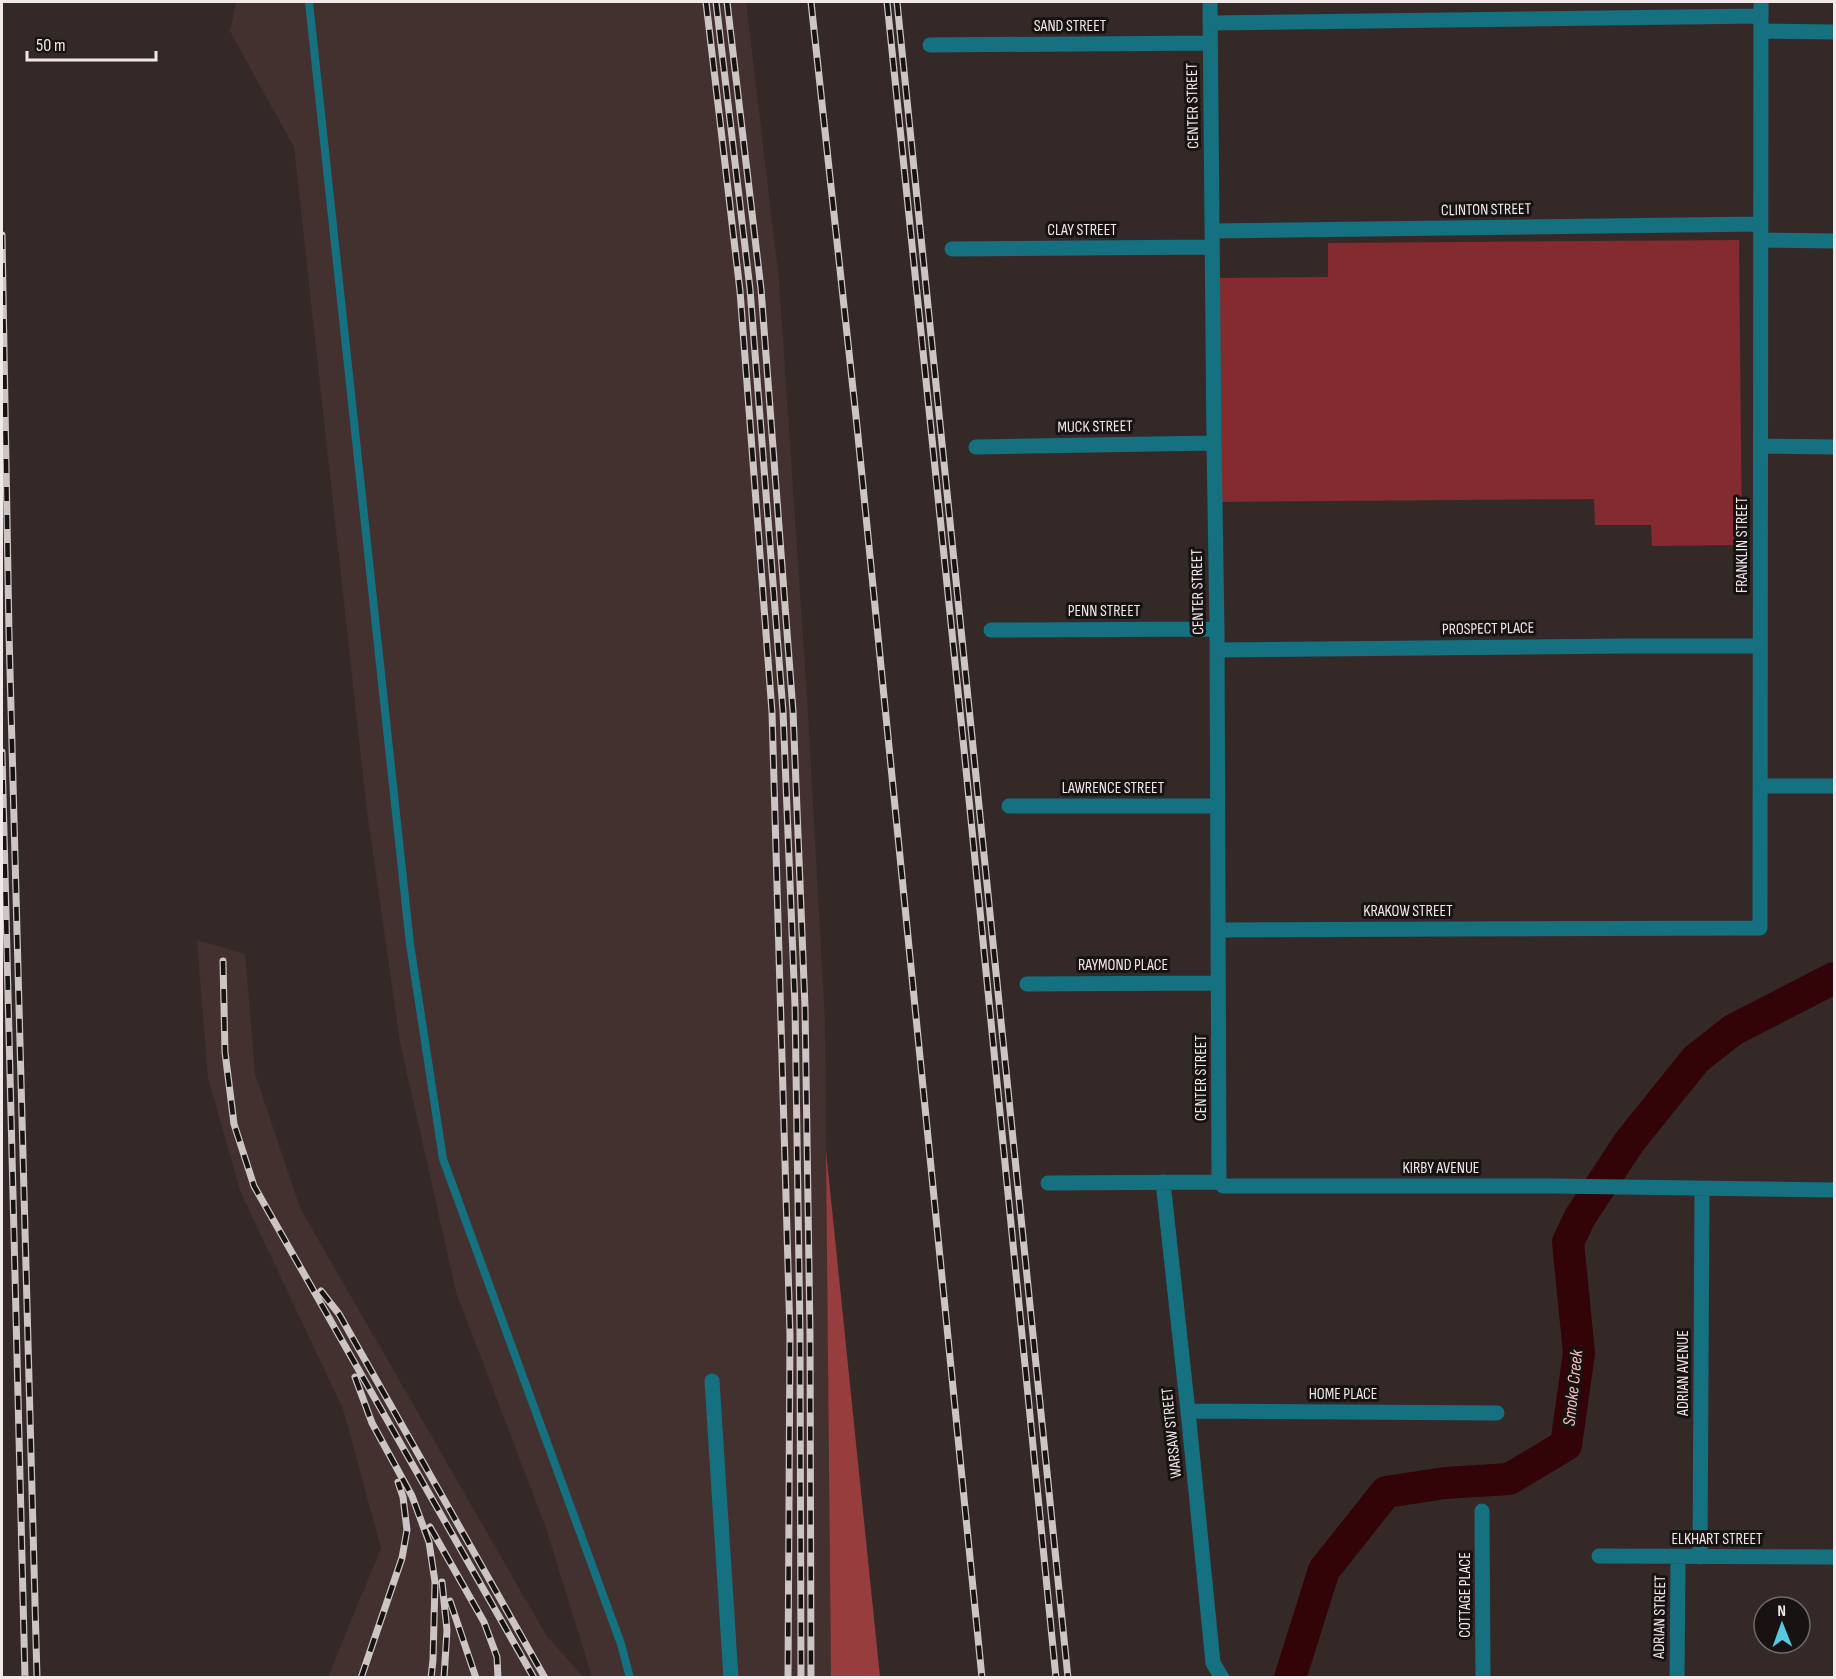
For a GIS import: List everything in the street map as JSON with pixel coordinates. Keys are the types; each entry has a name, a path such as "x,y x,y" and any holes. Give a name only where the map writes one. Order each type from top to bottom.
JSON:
{"street":[{"name":"CENTER STREET","path":"1210,2 1217,629 1219,1182"},
{"path":"1210,23 1761,16 1834,32"},
{"name":"FRANKLIN STREET","path":"1599,928 1760,928 1761,16"},
{"name":"SAND STREET","path":"930,45 1210,44"},
{"name":"CLINTON STREET","path":"1212,231 1761,232 1834,241"},
{"name":"CLAY STREET","path":"951,249 1212,247"},
{"name":"MUCK STREET","path":"976,447 1214,443"},
{"path":"1761,446 1834,447"},
{"name":"PENN STREET","path":"991,630 1217,629"},
{"name":"PROSPECT PLACE","path":"1217,650 1760,646"},
{"path":"1760,786 1834,786"},
{"name":"LAWRENCE STREET","path":"1009,806 1217,806"},
{"name":"KRAKOW STREET","path":"1218,930 1599,928"},
{"name":"RAYMOND PLACE","path":"1028,984 1218,983"},
{"name":"WARSAW STREET","path":"1163,1182 1213,1663 1222,1677"},
{"name":"KIRBY AVENUE","path":"1048,1183 1219,1182 1223,1186 1553,1186 1834,1190"},
{"name":"ADRIAN AVENUE","path":"1700,1557 1702,1189"},
{"path":"712,1381 731,1677"},
{"name":"HOME PLACE","path":"1188,1411 1497,1413"},
{"name":"COTTAGE PLACE","path":"1482,1511 1483,1677"},
{"name":"ELKHART STREET","path":"1599,1556 1834,1557"},
{"name":"ADRIAN STREET","path":"1677,1677 1678,1557"}],"lane":[{"path":"309,2 410,944 443,1159 621,1644 630,1677"}],"shaded area":[{"path":"236,2 746,2 779,281 808,713 825,1024 831,1677 592,1677 546,1528 456,1292 400,1042 367,811 294,147 230,31"},
{"path":"1739,240 1742,545 1652,546 1651,525 1595,525 1594,499 1220,502 1218,278 1328,277 1328,243"},
{"path":"197,940 245,954 255,1074 300,1208 546,1635 583,1677 328,1677 381,1548 343,1409 241,1193 208,1078"},
{"path":"826,1151 880,1677 831,1677"}],"waterway":[{"name":"Smoke Creek","path":"1290,1678 1324,1570 1386,1492 1445,1483 1509,1479 1566,1445 1579,1353 1568,1242 1580,1217 1630,1141 1696,1059 1733,1030 1834,978"}],"railway":[{"path":"706,2 740,291 772,712 790,1335 788,1678"},
{"path":"716,2 750,289 783,711 795,1005 800,1334 801,1678"},
{"path":"727,2 761,289 793,711 805,1007 810,1334 811,1678"},
{"path":"811,2 857,426 982,1678"},
{"path":"887,2 1056,1678"},
{"path":"897,2 1068,1678"},
{"path":"2,235 9,633 37,1678"},
{"path":"2,752 25,1678"},
{"path":"223,961 225,1052 234,1124 254,1186 534,1678"},
{"path":"321,1291 339,1314 545,1678"},
{"path":"355,1377 372,1423 412,1496 429,1542 435,1582 431,1678"},
{"path":"361,1678 402,1558 407,1530 403,1497 398,1482"},
{"path":"430,1527 484,1622 497,1657 498,1678"},
{"path":"442,1582 447,1630 444,1678"},
{"path":"450,1601 476,1678"}]}
